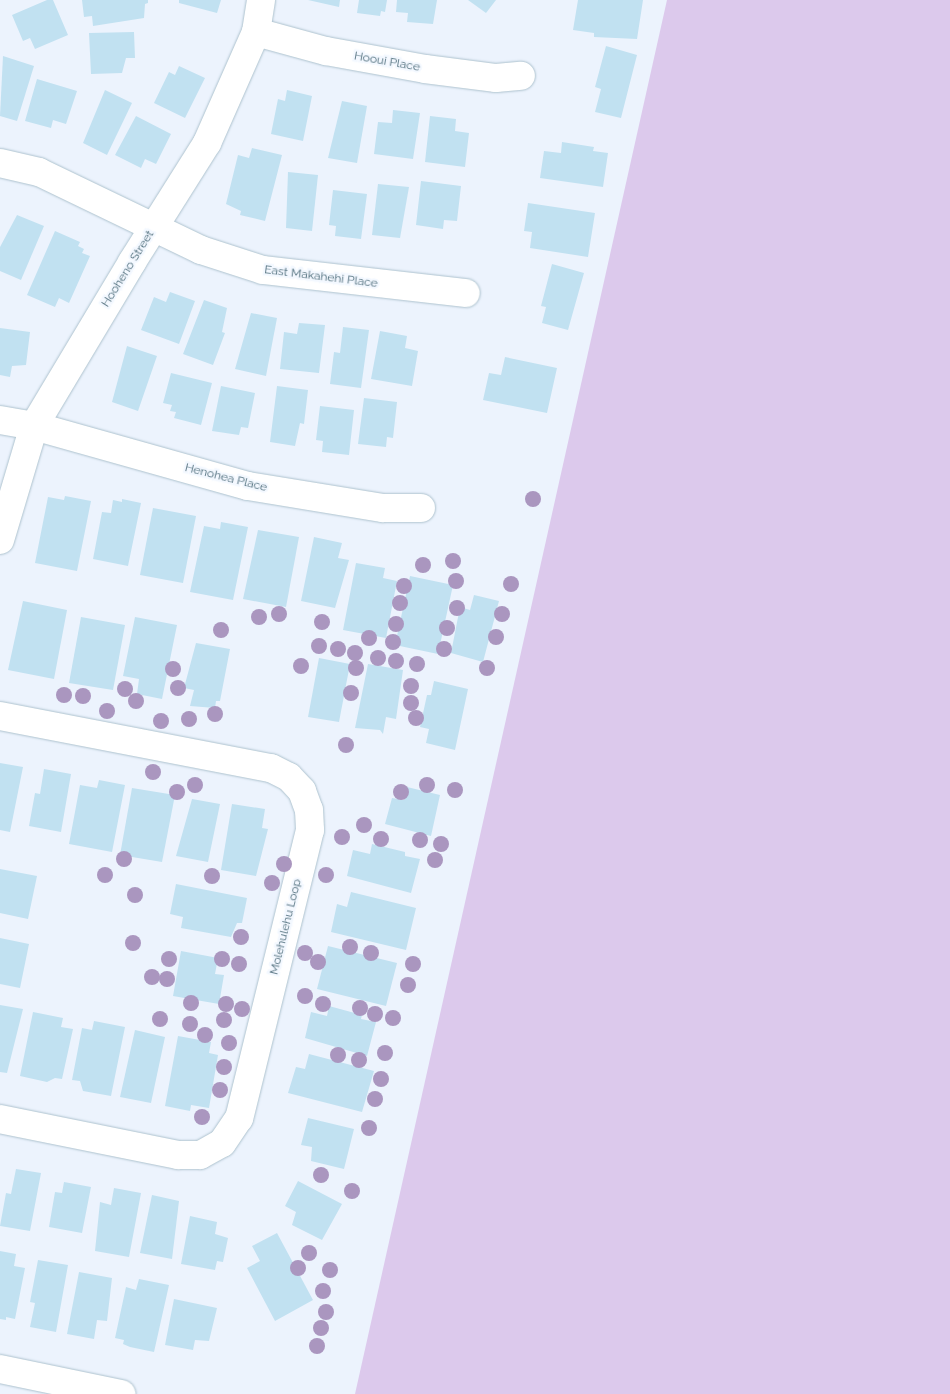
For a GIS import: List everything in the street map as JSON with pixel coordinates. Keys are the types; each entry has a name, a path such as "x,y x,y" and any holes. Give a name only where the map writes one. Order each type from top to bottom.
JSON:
{"street":[{"name":"Hooheno Street","path":"0,540 34,426 207,144 256,32 261,0"},
{"name":"Hooui Place","path":"256,32 326,52 425,69 496,78 520,76"},
{"name":"East Makahehi Place","path":"0,163 39,172 201,250 263,270 466,293"},
{"name":"Henohea Place","path":"0,420 34,426 248,486 383,508 421,508"},
{"name":"Molehulehu Loop","path":"0,716 271,768 288,777 302,791 309,810 310,830 239,1118 222,1143 200,1155 178,1155 0,1119"},
{"path":"0,1370 120,1394"}],"shaded area":[{"path":"667,0 950,0 950,1394 355,1394"}],"building":[{"path":"47,0 53,0 68,35 35,49 30,38 23,41 12,15"},
{"path":"82,0 148,0 148,3 145,4 144,18 93,26 92,16 84,17"},
{"path":"179,0 221,0 217,13 179,3"},
{"path":"308,0 340,0 339,7"},
{"path":"359,0 387,0 385,12 381,11 380,16 357,13"},
{"path":"397,0 437,0 433,24 407,22 408,13 396,12"},
{"path":"468,0 496,0 486,13"},
{"path":"578,0 643,0 637,39 594,37 594,33 573,30"},
{"path":"134,32 135,58 126,58 122,73 91,74 89,33"},
{"path":"606,46 637,55 621,118 595,112 601,89 595,87"},
{"path":"3,56 34,66 17,121 0,116"},
{"path":"179,66 205,78 185,118 154,103 169,72 175,75"},
{"path":"37,79 77,91 66,124 53,120 51,128 25,121"},
{"path":"105,90 132,103 107,155 83,143"},
{"path":"287,90 312,96 303,141 271,134 278,99 285,101"},
{"path":"342,101 367,106 357,163 328,158"},
{"path":"393,110 420,113 413,159 374,154 378,122 392,123"},
{"path":"136,116 171,134 156,164 145,159 141,168 115,155"},
{"path":"430,116 456,119 455,131 469,133 465,167 425,162"},
{"path":"562,142 594,147 593,151 608,153 603,187 540,178 544,151 561,153"},
{"path":"252,148 282,155 265,221 240,215 241,211 226,204 238,155 249,158"},
{"path":"288,172 318,175 312,231 286,228"},
{"path":"421,181 461,186 457,221 444,220 443,229 416,225"},
{"path":"378,184 409,187 400,238 372,235"},
{"path":"333,190 367,194 361,239 335,236 336,226 329,225"},
{"path":"528,203 595,213 588,257 530,248 532,232 524,231"},
{"path":"17,215 44,226 21,280 0,271 0,247"},
{"path":"55,231 80,242 78,246 84,249 82,253 90,256 69,303 59,298 55,307 27,295"},
{"path":"552,264 584,273 568,330 542,323 546,307 541,306"},
{"path":"170,292 195,301 179,344 141,330 154,297 166,302"},
{"path":"204,300 227,308 222,332 225,333 213,365 183,354"},
{"path":"251,313 277,318 266,376 235,369"},
{"path":"299,323 325,325 319,373 280,369 284,332 297,334"},
{"path":"343,327 369,330 361,388 330,384 334,352 340,353"},
{"path":"0,328 30,332 26,365 12,366 10,377 0,375"},
{"path":"380,331 407,336 405,348 418,351 412,386 371,379"},
{"path":"127,346 157,356 138,411 112,402"},
{"path":"505,357 557,368 547,413 483,400 489,373 501,375"},
{"path":"171,373 212,383 201,425 174,418 176,412 170,411 172,405 163,403"},
{"path":"221,386 255,393 248,428 241,427 239,435 212,431"},
{"path":"277,386 308,390 304,424 300,423 295,446 270,442"},
{"path":"364,398 397,402 393,438 387,437 386,447 358,444"},
{"path":"320,406 354,410 349,455 322,452 323,441 316,440"},
{"path":"65,496 91,501 77,571 35,563 48,497 64,500"},
{"path":"122,499 141,503 128,566 93,559 102,512 111,513 113,500 122,502"},
{"path":"153,508 196,516 183,583 140,575"},
{"path":"221,522 248,527 233,600 190,592 204,526 220,529"},
{"path":"258,530 299,537 286,607 243,599"},
{"path":"314,537 342,543 338,558 349,560 335,608 301,601"},
{"path":"356,563 385,568 383,578 397,581 386,638 343,630"},
{"path":"410,576 453,585 438,654 395,645"},
{"path":"474,595 499,601 483,662 451,653 460,607 470,610"},
{"path":"23,601 67,610 54,679 8,670"},
{"path":"81,617 125,625 113,690 69,683"},
{"path":"135,617 177,625 162,699 137,694 139,679 123,676"},
{"path":"196,643 230,649 220,701 216,701 215,708 190,706 194,690 184,688"},
{"path":"319,658 350,664 339,722 308,717"},
{"path":"368,664 403,670 396,719 386,717 383,734 380,730 355,728"},
{"path":"434,681 468,689 455,750 426,743 429,729 420,727 427,695 431,695"},
{"path":"0,763 23,767 10,832 0,830"},
{"path":"44,769 71,774 61,832 29,826 35,793 40,794"},
{"path":"99,780 125,785 112,852 69,844 80,785 97,788"},
{"path":"407,787 440,795 431,836 385,824 392,798 404,800"},
{"path":"132,788 175,795 162,862 120,855"},
{"path":"192,799 220,804 208,862 176,856"},
{"path":"232,804 265,809 262,828 268,829 256,876 221,870"},
{"path":"372,844 405,852 405,856 420,859 411,893 347,876 353,850 370,854"},
{"path":"0,869 37,876 28,919 0,913"},
{"path":"176,884 247,898 242,923 237,923 231,937 181,928 183,917 170,914"},
{"path":"351,892 416,908 406,950 331,932 337,904 347,907"},
{"path":"0,938 29,944 20,988 0,984"},
{"path":"328,946 397,963 386,1006 317,989"},
{"path":"181,951 218,958 215,974 224,975 219,1004 173,996"},
{"path":"0,1005 23,1009 7,1073 0,1072"},
{"path":"329,1006 362,1015 361,1019 376,1022 367,1056 305,1038 311,1012 327,1016"},
{"path":"33,1012 63,1018 61,1027 73,1029 62,1079 55,1078 47,1082 20,1076"},
{"path":"94,1021 125,1027 111,1096 83,1091 80,1081 72,1080 82,1028 92,1030"},
{"path":"135,1030 165,1037 151,1103 120,1097"},
{"path":"178,1036 211,1042 209,1053 218,1055 209,1108 191,1105 190,1111 165,1106"},
{"path":"309,1054 374,1071 362,1112 288,1093 296,1067 305,1069"},
{"path":"308,1118 354,1129 344,1169 311,1161 312,1147 301,1145"},
{"path":"16,1169 41,1173 30,1231 0,1226 6,1193 11,1194"},
{"path":"298,1181 342,1204 322,1240 292,1225 296,1212 285,1206"},
{"path":"64,1182 91,1187 82,1233 49,1227 55,1192 62,1193"},
{"path":"114,1188 141,1193 129,1257 95,1251 100,1202 111,1205"},
{"path":"152,1195 179,1201 172,1259 140,1253"},
{"path":"190,1216 217,1222 215,1234 228,1238 223,1262 217,1261 215,1270 181,1264"},
{"path":"277,1233 313,1300 275,1321 247,1268 260,1261 252,1246"},
{"path":"0,1251 16,1254 14,1266 25,1268 15,1319 6,1317 6,1320 0,1319"},
{"path":"38,1260 68,1265 56,1332 30,1327 35,1303 30,1302"},
{"path":"79,1272 112,1278 107,1321 97,1320 94,1339 67,1334"},
{"path":"139,1279 169,1285 154,1352 130,1347 123,1344 124,1340 115,1338 126,1287 136,1290"},
{"path":"174,1299 217,1308 209,1341 195,1340 193,1350 165,1345"}]}
